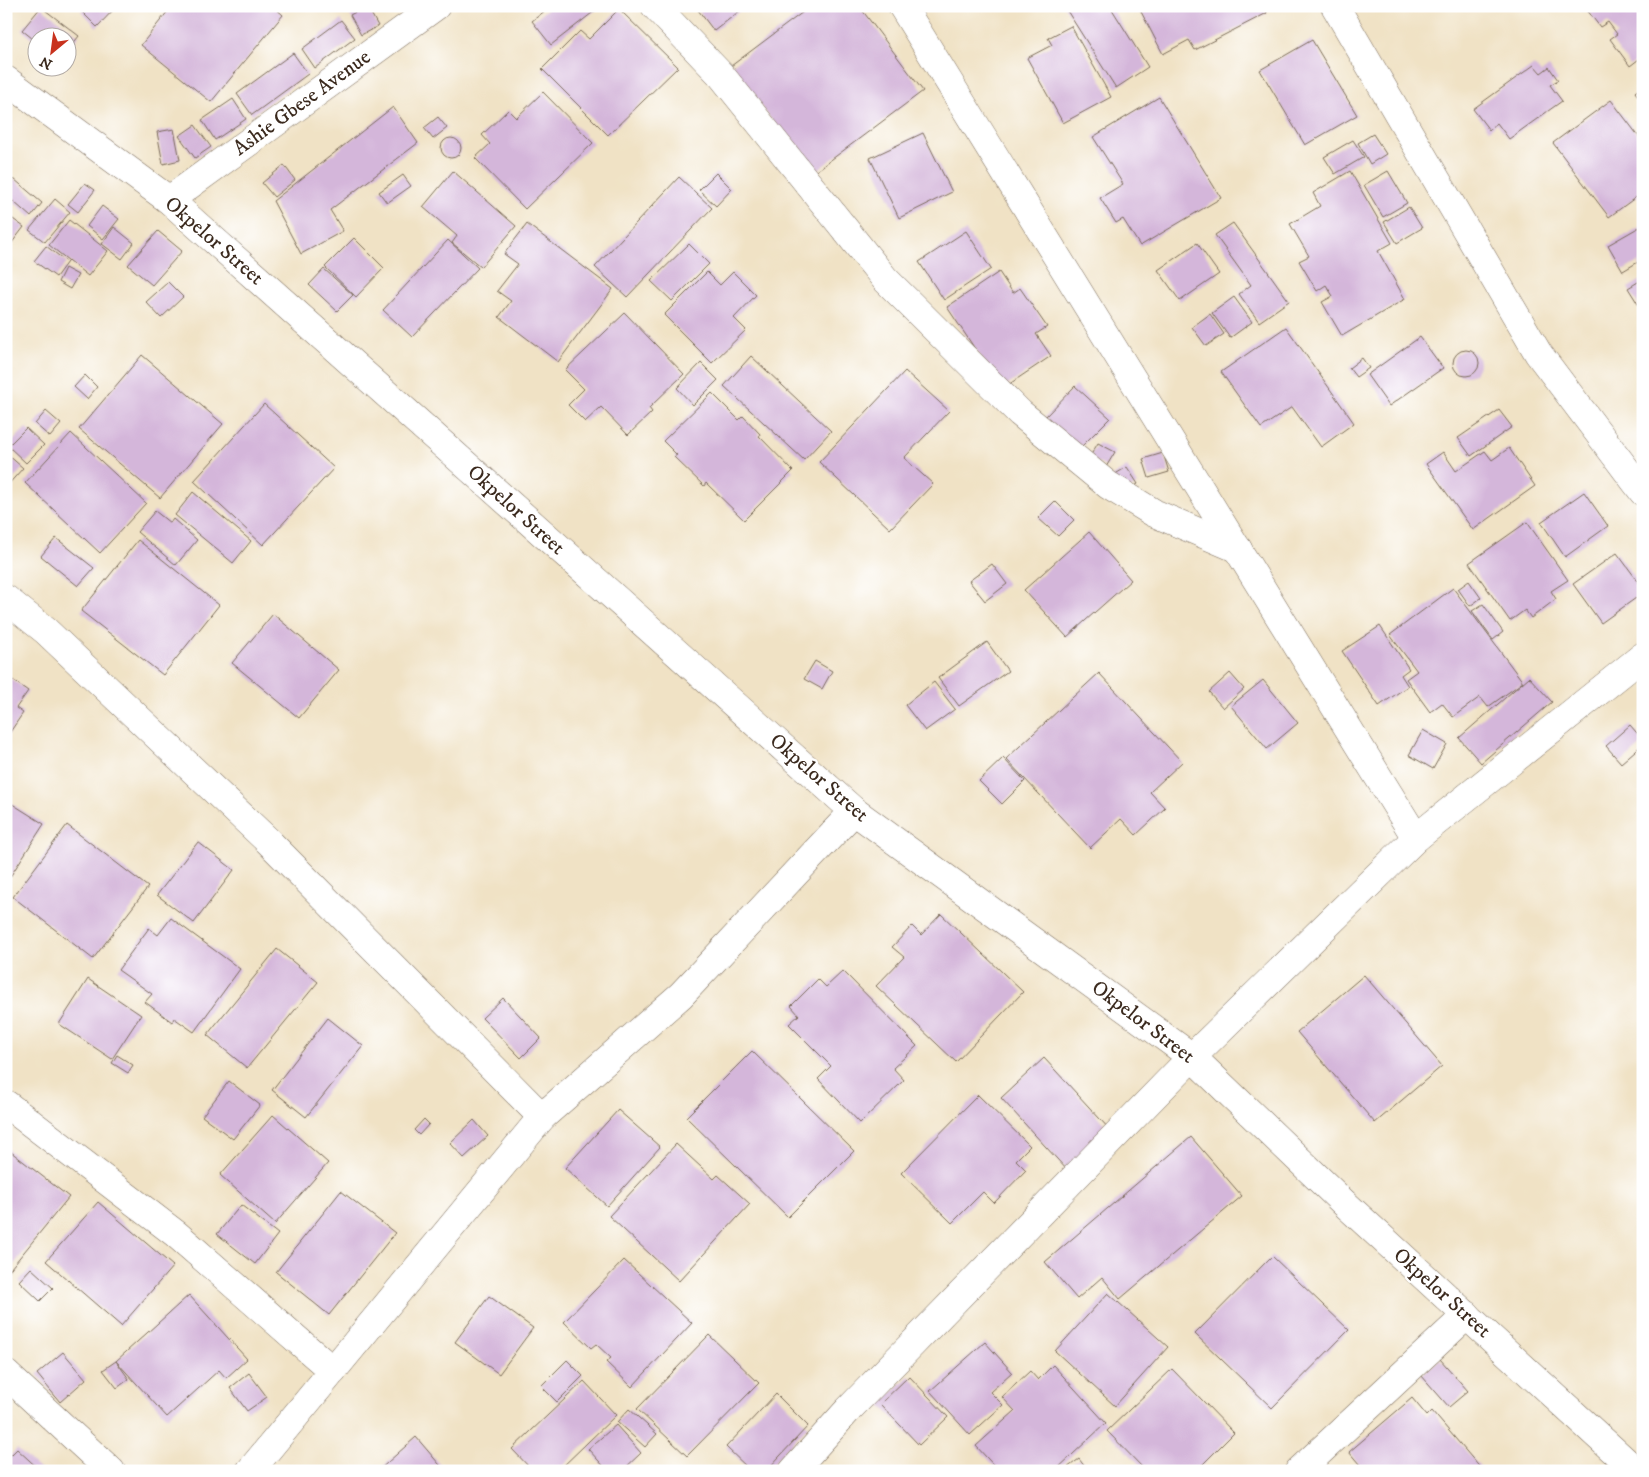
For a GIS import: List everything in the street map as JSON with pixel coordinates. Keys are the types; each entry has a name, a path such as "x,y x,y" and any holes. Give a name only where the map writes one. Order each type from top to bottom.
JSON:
{"street":[{"name":"Ashie Gbese Avenue","path":"168,200 436,6"},
{"path":"655,6 721,75 885,279 1020,412 1108,486 1154,513 1238,548"},
{"path":"902,6 1416,838"},
{"path":"1335,6 1538,353 1643,492"},
{"name":"Okpelor Street","path":"6,80 168,200 854,811 1192,1057 1344,1203 1636,1471"},
{"path":"6,599 46,631 266,840 542,1117"},
{"path":"793,1471 855,1403 1192,1057 1416,838 1643,656"},
{"path":"250,1471 542,1117 681,995 854,811"},
{"path":"6,1104 176,1234 333,1371"},
{"path":"1300,1471 1467,1315"},
{"path":"6,1374 111,1471"}],"building":[{"path":"86,6 117,6 97,27 81,11"},
{"path":"172,6 273,6 283,15 211,102 141,45"},
{"path":"367,6 378,26 361,35 350,15"},
{"path":"551,6 601,6 551,45 532,21"},
{"path":"695,6 746,6 714,31"},
{"path":"811,6 859,6 923,91 812,174 731,66"},
{"path":"1064,6 1110,6 1148,67 1116,88"},
{"path":"1138,6 1264,6 1267,13 1195,50 1189,40 1163,54"},
{"path":"1584,6 1643,6 1643,56 1630,66 1610,39 1617,34 1608,22 1600,27"},
{"path":"41,7 69,28 28,28 28,35 22,30"},
{"path":"619,9 678,67 608,135 542,69 580,31 589,39"},
{"path":"341,20 355,38 315,68 302,49"},
{"path":"1071,26 1111,97 1063,123 1027,58 1052,45 1048,38"},
{"path":"1312,40 1357,115 1305,145 1260,70"},
{"path":"293,53 308,74 252,115 237,94"},
{"path":"1534,65 1541,73 1549,67 1558,80 1550,85 1562,101 1509,139 1497,123 1489,130 1473,109"},
{"path":"1643,86 1643,103 1635,92"},
{"path":"543,92 593,143 525,209 475,158 490,144 482,135 508,110 516,118"},
{"path":"1159,97 1221,198 1140,246 1123,219 1116,223 1100,198 1123,184 1093,137"},
{"path":"233,99 246,119 215,140 202,120"},
{"path":"1611,100 1643,142 1643,192 1609,217 1553,143"},
{"path":"393,107 418,143 330,210 343,231 301,254 273,201"},
{"path":"438,117 447,128 433,139 424,128"},
{"path":"195,125 211,147 195,158 179,136"},
{"path":"174,129 180,160 163,164 157,132"},
{"path":"923,133 952,192 899,218 870,158"},
{"path":"1373,134 1386,154 1370,164 1358,143"},
{"path":"451,138 458,141 461,148 458,155 451,158 444,155 441,148 444,141"},
{"path":"1353,140 1364,157 1335,174 1324,157"},
{"path":"284,165 295,180 274,197 262,183"},
{"path":"453,171 516,226 481,267 452,243 457,236 423,207"},
{"path":"1350,171 1392,243 1378,251 1405,299 1342,336 1322,302 1333,296 1326,285 1317,291 1299,261 1309,256 1290,224 1320,206 1313,193"},
{"path":"1388,171 1407,203 1383,217 1364,185"},
{"path":"716,173 732,189 716,206 699,190"},
{"path":"403,175 411,186 387,203 379,192"},
{"path":"679,177 712,208 627,297 595,267"},
{"path":"14,179 42,203 31,217 6,195 6,188"},
{"path":"85,183 95,190 78,212 68,204"},
{"path":"55,199 70,212 45,242 29,230"},
{"path":"102,206 119,219 103,239 87,226"},
{"path":"1409,207 1422,228 1397,243 1384,222"},
{"path":"6,214 24,227 11,244 6,240"},
{"path":"69,220 108,251 88,276 49,245"},
{"path":"1233,223 1289,301 1259,322 1239,294 1251,285 1215,235"},
{"path":"527,224 613,289 558,362 499,317 511,301 497,291 518,264 504,254"},
{"path":"1643,225 1643,270 1638,262 1623,271 1608,245"},
{"path":"114,227 134,243 122,259 102,244"},
{"path":"158,231 182,251 152,285 128,265"},
{"path":"966,231 991,269 944,300 919,262"},
{"path":"354,238 384,268 356,297 325,267"},
{"path":"448,240 478,268 412,337 383,310"},
{"path":"1197,243 1219,274 1180,301 1158,270"},
{"path":"689,244 709,264 672,301 651,281"},
{"path":"46,246 67,262 56,277 34,261"},
{"path":"65,268 78,275 70,289 58,282"},
{"path":"324,269 353,295 337,311 309,285"},
{"path":"707,272 720,285 733,272 756,295 734,318 746,330 712,363 664,315"},
{"path":"999,272 1013,293 1020,288 1047,327 1036,334 1051,356 1002,389 947,307"},
{"path":"1643,279 1643,312 1628,288"},
{"path":"168,282 183,297 161,318 146,302"},
{"path":"1234,297 1252,322 1230,338 1212,313"},
{"path":"625,313 684,374 649,408 652,412 628,435 601,407 585,422 568,405 584,389 565,370"},
{"path":"1210,314 1224,334 1206,346 1192,327"},
{"path":"1286,327 1354,423 1321,447 1292,407 1261,428 1221,372"},
{"path":"1420,337 1443,368 1389,406 1367,375"},
{"path":"1466,350 1475,354 1479,363 1475,372 1466,376 1457,372 1453,363 1457,354"},
{"path":"142,355 223,424 160,498 79,429"},
{"path":"751,356 831,431 804,460 724,386"},
{"path":"1362,358 1369,368 1356,377 1349,368"},
{"path":"701,363 718,380 693,405 677,388"},
{"path":"905,371 949,411 904,458 933,484 890,529 819,462"},
{"path":"85,375 97,387 87,399 74,387"},
{"path":"1075,386 1110,418 1079,449 1045,417"},
{"path":"712,393 739,420 743,416 760,434 759,436 793,471 744,520 706,483 704,486 674,457 677,455 663,441"},
{"path":"264,404 334,468 263,545 194,481"},
{"path":"1499,410 1512,427 1471,456 1458,438"},
{"path":"46,411 61,424 50,437 35,424"},
{"path":"26,428 44,445 26,463 8,446"},
{"path":"71,433 146,503 100,553 25,483"},
{"path":"1098,443 1115,452 1106,467 1089,458"},
{"path":"1509,448 1535,486 1473,530 1426,464 1443,452 1456,471 1485,451 1492,460"},
{"path":"1163,453 1169,472 1149,478 1143,459"},
{"path":"6,455 23,468 6,487"},
{"path":"1127,467 1138,484 1123,493 1112,476"},
{"path":"193,492 251,541 233,563 175,515"},
{"path":"1584,492 1608,526 1565,557 1541,522"},
{"path":"1055,501 1074,520 1058,536 1038,518"},
{"path":"155,511 170,523 173,519 197,540 176,565 137,532"},
{"path":"1527,522 1568,580 1551,591 1556,599 1531,618 1525,610 1510,621 1469,563"},
{"path":"1089,532 1131,580 1067,637 1024,590"},
{"path":"56,538 94,568 78,586 41,556"},
{"path":"138,540 219,605 163,675 81,611"},
{"path":"1617,553 1643,588 1643,593 1601,623 1573,584"},
{"path":"992,564 1007,584 985,601 969,581"},
{"path":"1469,581 1481,598 1470,606 1458,589"},
{"path":"1453,588 1523,682 1488,707 1480,697 1453,717 1442,703 1430,712 1406,679 1417,671 1390,635"},
{"path":"1483,604 1503,632 1493,640 1472,611"},
{"path":"273,614 339,670 299,718 232,663"},
{"path":"1380,626 1409,669 1401,675 1408,686 1379,706 1342,651"},
{"path":"987,642 1008,671 959,706 938,678"},
{"path":"815,661 832,671 822,689 804,679"},
{"path":"1099,673 1182,762 1150,792 1165,808 1136,835 1121,819 1090,848 1006,759"},
{"path":"1230,673 1244,689 1223,708 1209,692"},
{"path":"7,676 28,691 16,708 23,713 6,738"},
{"path":"1529,677 1552,702 1481,763 1459,738"},
{"path":"1263,680 1298,723 1267,749 1231,706"},
{"path":"934,682 955,709 925,731 905,705"},
{"path":"1630,725 1643,740 1643,744 1621,763 1606,746"},
{"path":"1423,730 1447,744 1433,769 1409,755"},
{"path":"1003,758 1025,781 1002,804 979,781"},
{"path":"6,800 44,824 6,883"},
{"path":"67,825 148,887 93,959 13,897"},
{"path":"198,842 234,870 194,923 157,895"},
{"path":"941,914 1023,992 956,1062 876,986 904,957 892,947 912,926 921,935"},
{"path":"171,918 240,969 194,1032 174,1018 172,1022 145,1002 152,994 118,970 149,928 158,935"},
{"path":"277,949 318,982 247,1068 207,1035"},
{"path":"843,971 917,1046 893,1068 904,1080 860,1123 818,1079 831,1066 789,1024 799,1015 791,1006 818,979 826,987"},
{"path":"1364,975 1442,1066 1375,1123 1297,1032"},
{"path":"88,979 141,1015 112,1059 59,1024"},
{"path":"503,998 541,1038 521,1058 482,1018"},
{"path":"328,1018 363,1046 306,1117 272,1090"},
{"path":"752,1051 854,1151 788,1217 686,1117"},
{"path":"117,1055 133,1065 128,1073 112,1063"},
{"path":"1044,1058 1111,1131 1068,1171 1001,1098"},
{"path":"229,1081 260,1105 233,1139 202,1116"},
{"path":"978,1095 1030,1146 1016,1160 1026,1170 994,1203 983,1192 952,1223 901,1173"},
{"path":"618,1110 660,1147 607,1206 565,1168"},
{"path":"273,1115 328,1163 275,1224 220,1175"},
{"path":"424,1119 429,1124 419,1135 414,1130"},
{"path":"474,1120 488,1136 464,1158 450,1143"},
{"path":"1191,1137 1242,1196 1120,1299 1102,1277 1077,1299 1045,1262"},
{"path":"676,1144 714,1179 718,1175 750,1204 679,1281 609,1216"},
{"path":"6,1148 69,1197 6,1274"},
{"path":"341,1191 395,1233 329,1315 276,1272"},
{"path":"98,1202 173,1266 121,1326 46,1261"},
{"path":"241,1205 278,1234 255,1264 217,1234"},
{"path":"1272,1256 1349,1330 1272,1408 1195,1334"},
{"path":"624,1260 692,1323 632,1387 606,1362 611,1358 596,1344 591,1348 564,1322"},
{"path":"31,1268 53,1288 40,1301 19,1281"},
{"path":"1108,1293 1168,1347 1115,1406 1055,1351"},
{"path":"189,1295 247,1359 226,1378 219,1370 167,1417 116,1361"},
{"path":"489,1296 533,1328 499,1374 455,1342"},
{"path":"709,1335 759,1383 687,1456 637,1409"},
{"path":"985,1342 1012,1372 990,1392 1003,1405 970,1435 930,1391"},
{"path":"63,1352 86,1379 60,1402 37,1374"},
{"path":"1440,1359 1468,1391 1449,1407 1421,1375"},
{"path":"567,1360 583,1376 557,1402 541,1386"},
{"path":"116,1361 129,1379 117,1388 103,1370"},
{"path":"1053,1365 1106,1423 1055,1471 999,1471 976,1446 1015,1411 1002,1397 1030,1371 1038,1380"},
{"path":"1172,1369 1234,1433 1196,1471 1146,1471 1107,1431"},
{"path":"249,1373 267,1397 247,1411 230,1388"},
{"path":"909,1376 948,1417 919,1445 880,1404"},
{"path":"584,1381 616,1415 558,1471 533,1471 512,1449"},
{"path":"776,1394 808,1426 766,1471 751,1471 726,1447"},
{"path":"1412,1398 1427,1416 1432,1411 1483,1471 1365,1471 1349,1452"},
{"path":"629,1409 657,1434 645,1447 617,1422"},
{"path":"616,1425 641,1453 622,1471 608,1471 588,1449"},
{"path":"416,1437 445,1471 378,1471"},
{"path":"17,1449 41,1471 6,1471 6,1460"},
{"path":"1079,1459 1088,1471 1063,1471"}]}
